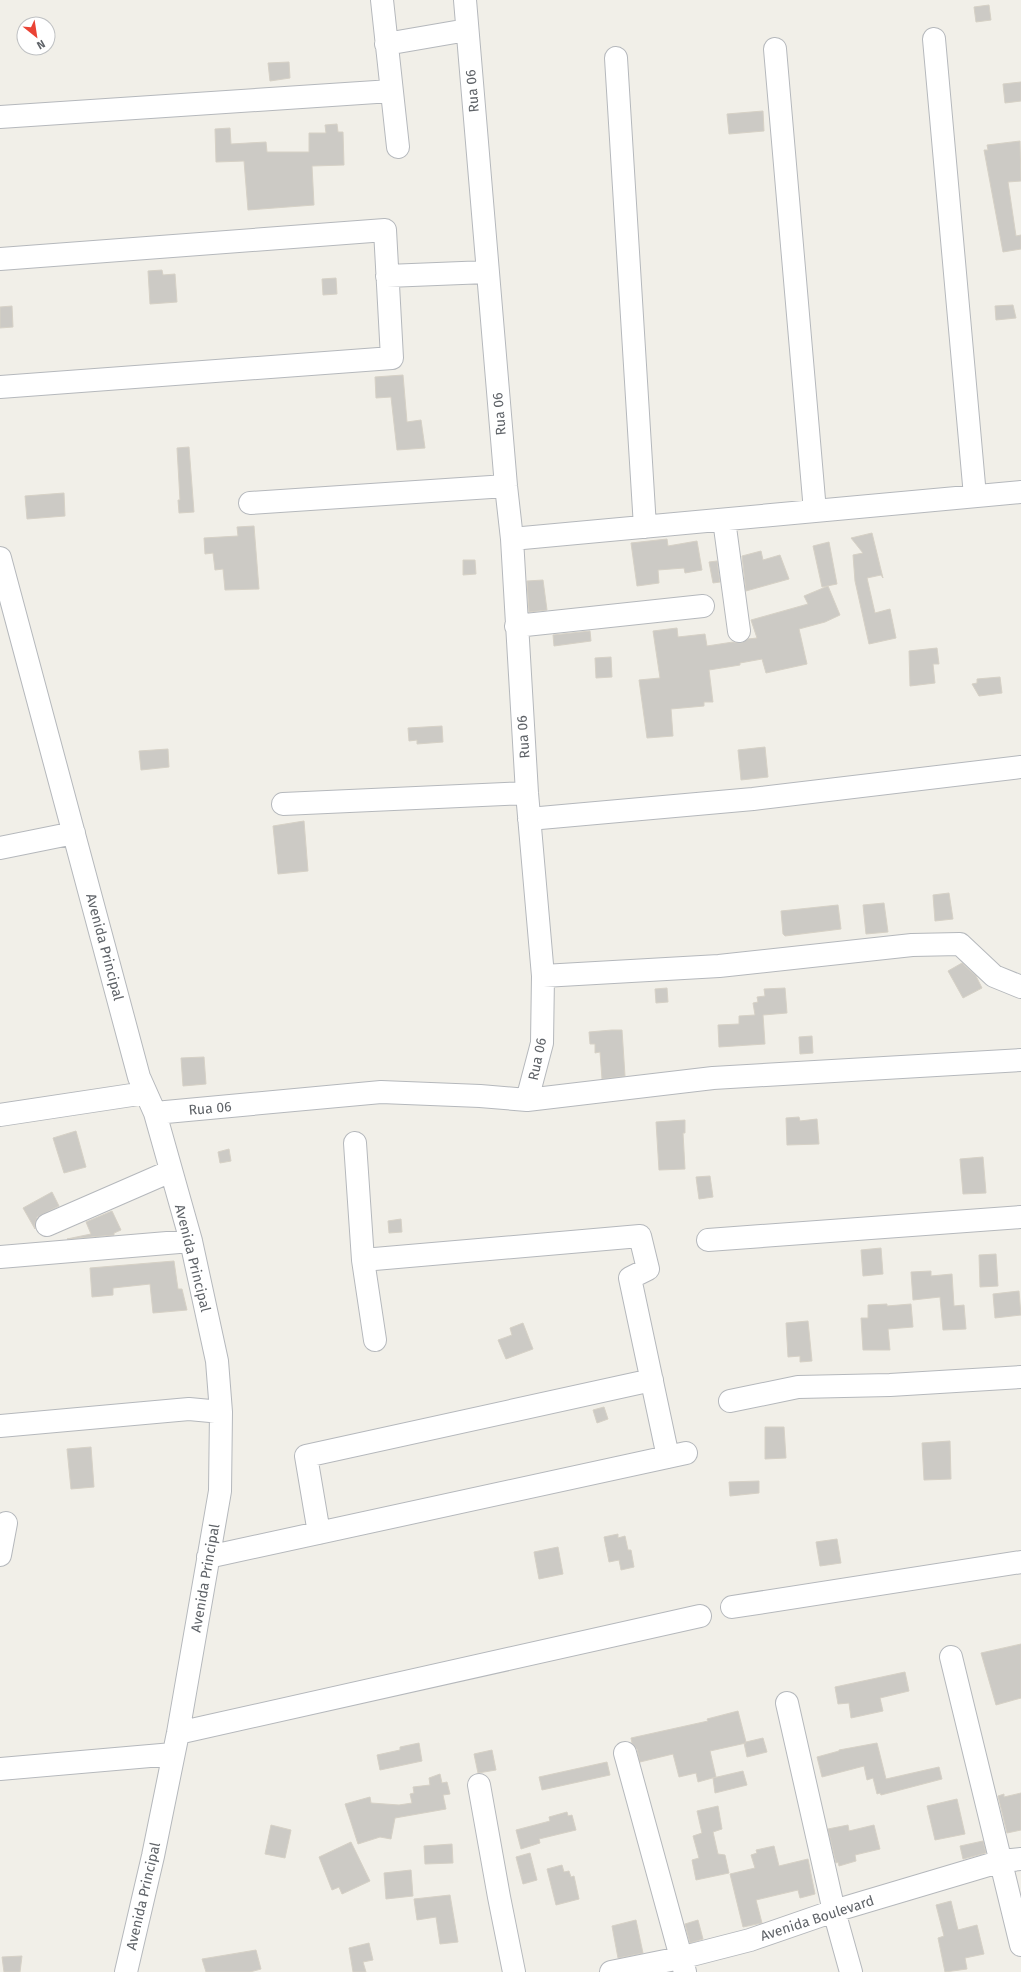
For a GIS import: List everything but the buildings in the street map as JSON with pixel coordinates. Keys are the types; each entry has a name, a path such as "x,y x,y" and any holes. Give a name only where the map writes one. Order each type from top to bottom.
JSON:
{"street":[{"path":"382,0 398,147"},
{"name":"Rua 06","path":"155,1113 381,1092 480,1096 527,1100 542,1043 543,976 526,793 512,539 487,272 465,0"},
{"path":"386,44 467,30"},
{"path":"934,39 975,496"},
{"path":"775,49 815,511"},
{"path":"616,58 645,527"},
{"path":"0,117 391,90"},
{"path":"0,259 385,230 392,358 0,387"},
{"path":"388,276 487,272"},
{"path":"250,503 506,486"},
{"path":"512,539 1021,492"},
{"path":"724,520 739,632"},
{"name":"Avenida Principal","path":"0,558 140,1077 145,1093 155,1113 191,1241 217,1361 221,1412 220,1492 178,1733 156,1843 126,1972"},
{"path":"516,626 703,606"},
{"path":"529,819 753,799 1021,767"},
{"path":"283,804 526,793"},
{"path":"0,848 74,833"},
{"path":"543,976 719,966 912,945 960,944 994,976 1021,987"},
{"path":"527,1100 713,1078 1021,1060"},
{"path":"0,1115 145,1093"},
{"path":"355,1143 362,1260 375,1340"},
{"path":"47,1225 171,1171"},
{"path":"708,1240 1021,1217"},
{"path":"208,1557 677,1455 652,1380 630,1278 648,1269 640,1236 362,1260"},
{"path":"0,1257 191,1241"},
{"path":"730,1401 798,1387 890,1385 1021,1376"},
{"path":"319,1533 306,1456 652,1380"},
{"path":"0,1426 188,1409 221,1412"},
{"path":"0,1555 6,1523"},
{"path":"732,1607 1021,1562"},
{"path":"178,1733 700,1616"},
{"path":"951,1657 1012,1860 1021,1945"},
{"path":"787,1703 834,1911 851,1972"},
{"path":"625,1753 683,1965"},
{"path":"0,1769 173,1754"},
{"path":"479,1785 514,1972"},
{"name":"Avenida Boulevard","path":"611,1972 683,1965 834,1911 1012,1860"}]}
